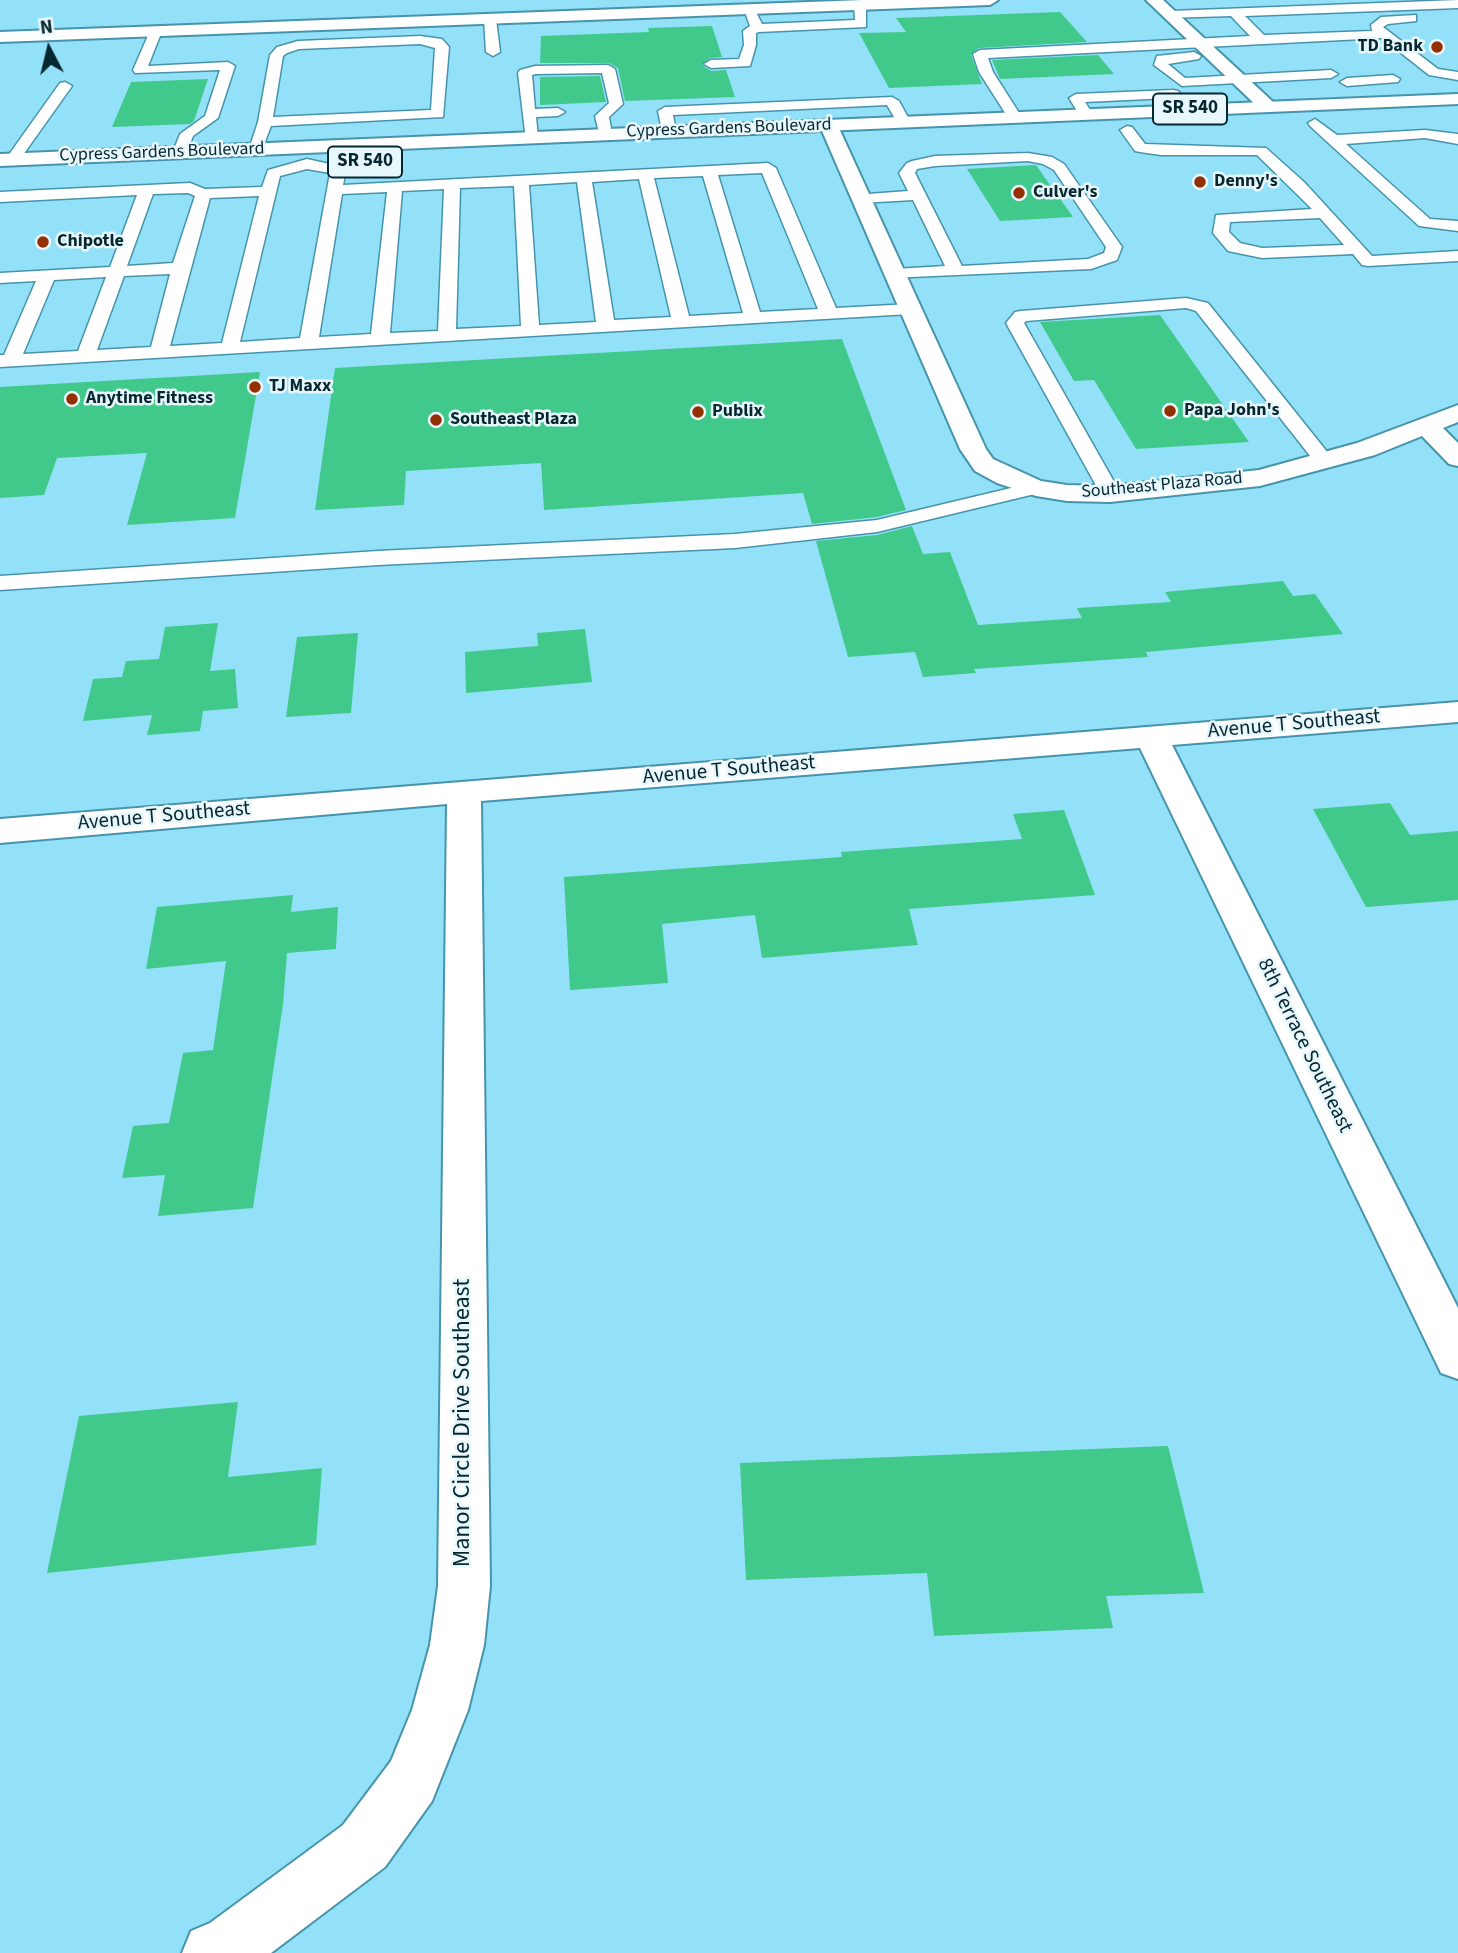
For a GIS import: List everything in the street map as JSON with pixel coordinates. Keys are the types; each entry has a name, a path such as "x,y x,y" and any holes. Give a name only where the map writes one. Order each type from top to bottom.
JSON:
{"street":[{"path":"490,0 490,19"},
{"path":"0,37 990,0"},
{"path":"1154,0 1266,106"},
{"name":"Cypress Gardens Boulevard","path":"3,167 307,164 828,130 903,121 1458,99"},
{"path":"1152,129 1160,122 1172,118 1245,112 1266,106"},
{"name":"Cypress Gardens Boulevard","path":"3,167 180,152 669,131 1127,130 1458,117"},
{"name":"Southeast Plaza Road","path":"828,130 973,449 984,465 1036,488 1068,494 1110,494 1260,478 1325,462 1458,413"},
{"path":"307,164 319,157 453,141"},
{"path":"3,167 204,159 256,149"},
{"path":"1426,425 1458,458"},
{"name":"Avenue T Southeast","path":"0,831 464,791 1458,712"},
{"name":"8th Terrace Southeast","path":"1151,736 1458,1357"},
{"name":"Manor Circle Drive Southeast","path":"213,1953 228,1948 364,1846 412,1781 440,1710 457,1645 464,1586 464,791"}],"lane":[{"path":"1170,15 1458,4"},
{"path":"710,64 745,62 756,44 749,31 757,28 862,24 860,5"},
{"path":"750,8 757,28"},
{"path":"1234,12 1261,39"},
{"path":"1458,16 1384,20 1377,25 1382,34 1434,72 1458,76"},
{"path":"490,19 493,52"},
{"path":"156,32 140,70 228,66 211,118 187,134 180,152"},
{"path":"1014,116 986,72 980,54 1382,34"},
{"path":"256,149 265,122 277,55 282,50 298,45 420,40 437,42 442,47 438,114 265,122"},
{"path":"1085,113 1076,98 1173,94 1185,90 1182,82 1161,65 1162,58 1212,55"},
{"path":"531,137 525,73 535,70 608,69 616,104 603,116 605,134"},
{"path":"1182,82 1331,74"},
{"path":"1347,82 1389,76 1421,100"},
{"path":"3,167 65,86"},
{"path":"1173,94 1188,109"},
{"path":"669,131 665,111 809,104 892,101 903,121"},
{"path":"809,104 828,130"},
{"path":"589,111 609,110"},
{"path":"529,113 558,112"},
{"path":"1315,122 1425,223 1458,226"},
{"path":"1127,130 1140,148 1161,151 1261,151 1299,185 1368,261 1458,256"},
{"path":"1334,140 1425,134 1454,137 1458,140"},
{"path":"895,274 956,271 1091,264 1111,256 1114,247 1059,167 1047,160 1028,157 935,162 912,166 907,173 956,271"},
{"path":"230,347 273,173 307,164 338,170 309,342"},
{"path":"335,190 768,168 829,313"},
{"path":"709,171 753,317"},
{"path":"645,174 681,321"},
{"path":"584,177 606,326"},
{"path":"521,181 530,330"},
{"path":"447,335 453,184"},
{"path":"380,338 396,187"},
{"path":"0,197 190,188 203,194 268,191"},
{"path":"86,355 147,190"},
{"path":"159,351 180,268 203,194"},
{"path":"861,198 918,195"},
{"path":"1325,213 1222,218 1221,233 1234,247 1262,253 1357,249"},
{"path":"0,278 180,268"},
{"path":"5,360 47,276"},
{"path":"1110,494 1015,323 1021,316 1186,303 1202,307 1325,462"},
{"path":"5,360 910,309"},
{"path":"0,583 378,558 735,541 877,526 1036,488"}],"building":[{"path":"1060,12 1087,42 979,48 971,55 982,84 889,88 859,33 906,32 896,18"},
{"path":"712,26 722,57 710,58 702,65 711,71 726,70 735,97 625,101 618,68 609,63 540,63 541,36 649,32 648,28"},
{"path":"1098,55 1114,74 1000,79 992,60"},
{"path":"600,76 606,102 540,105 540,77"},
{"path":"208,79 194,121 190,124 112,127 131,82"},
{"name":"Culver's","path":"1036,165 1073,217 1000,221 967,169"},
{"name":"Papa John's","path":"1160,315 1249,442 1136,449 1094,380 1074,381 1040,322"},
{"name":"Southeast Plaza","path":"842,339 906,510 877,517 812,524 803,493 544,510 541,463 406,471 404,505 315,510 335,368"},
{"path":"260,372 235,518 127,525 147,453 57,458 44,495 0,498 0,387"},
{"path":"912,526 923,554 950,552 978,625 1082,618 1077,608 1171,602 1165,592 1283,581 1293,596 1315,594 1343,634 1146,652 1148,657 974,669 976,673 923,677 915,652 848,657 816,541 877,535"},
{"path":"218,623 210,671 235,669 238,708 203,711 200,731 147,735 152,715 83,721 93,679 122,677 126,661 159,659 165,627"},
{"path":"585,629 592,682 466,693 465,652 538,646 537,633"},
{"path":"358,633 351,713 286,717 297,637"},
{"path":"1390,803 1410,835 1458,831 1458,900 1366,907 1313,809"},
{"path":"1064,810 1095,895 909,909 918,945 762,958 755,915 662,924 668,983 570,990 564,877 842,857 841,852 1022,839 1013,814"},
{"path":"293,895 291,912 338,907 336,949 287,953 283,1004 253,1208 158,1216 165,1175 122,1178 133,1126 169,1123 183,1053 213,1050 226,961 146,969 157,907"},
{"path":"238,1402 228,1477 322,1468 316,1545 47,1573 79,1416"},
{"path":"1168,1446 1204,1593 1106,1596 1113,1628 934,1636 927,1573 746,1580 740,1463"}],"place":[{"name":"TD Bank","path":"1437,47"},
{"name":"Denny's","path":"1200,182"},
{"name":"Culver's","path":"1019,193"},
{"name":"Chipotle","path":"43,242"},
{"name":"TJ Maxx","path":"255,387"},
{"name":"Anytime Fitness","path":"72,399"},
{"name":"Papa John's","path":"1170,411"},
{"name":"Publix","path":"698,412"},
{"name":"Southeast Plaza","path":"436,420"}]}
